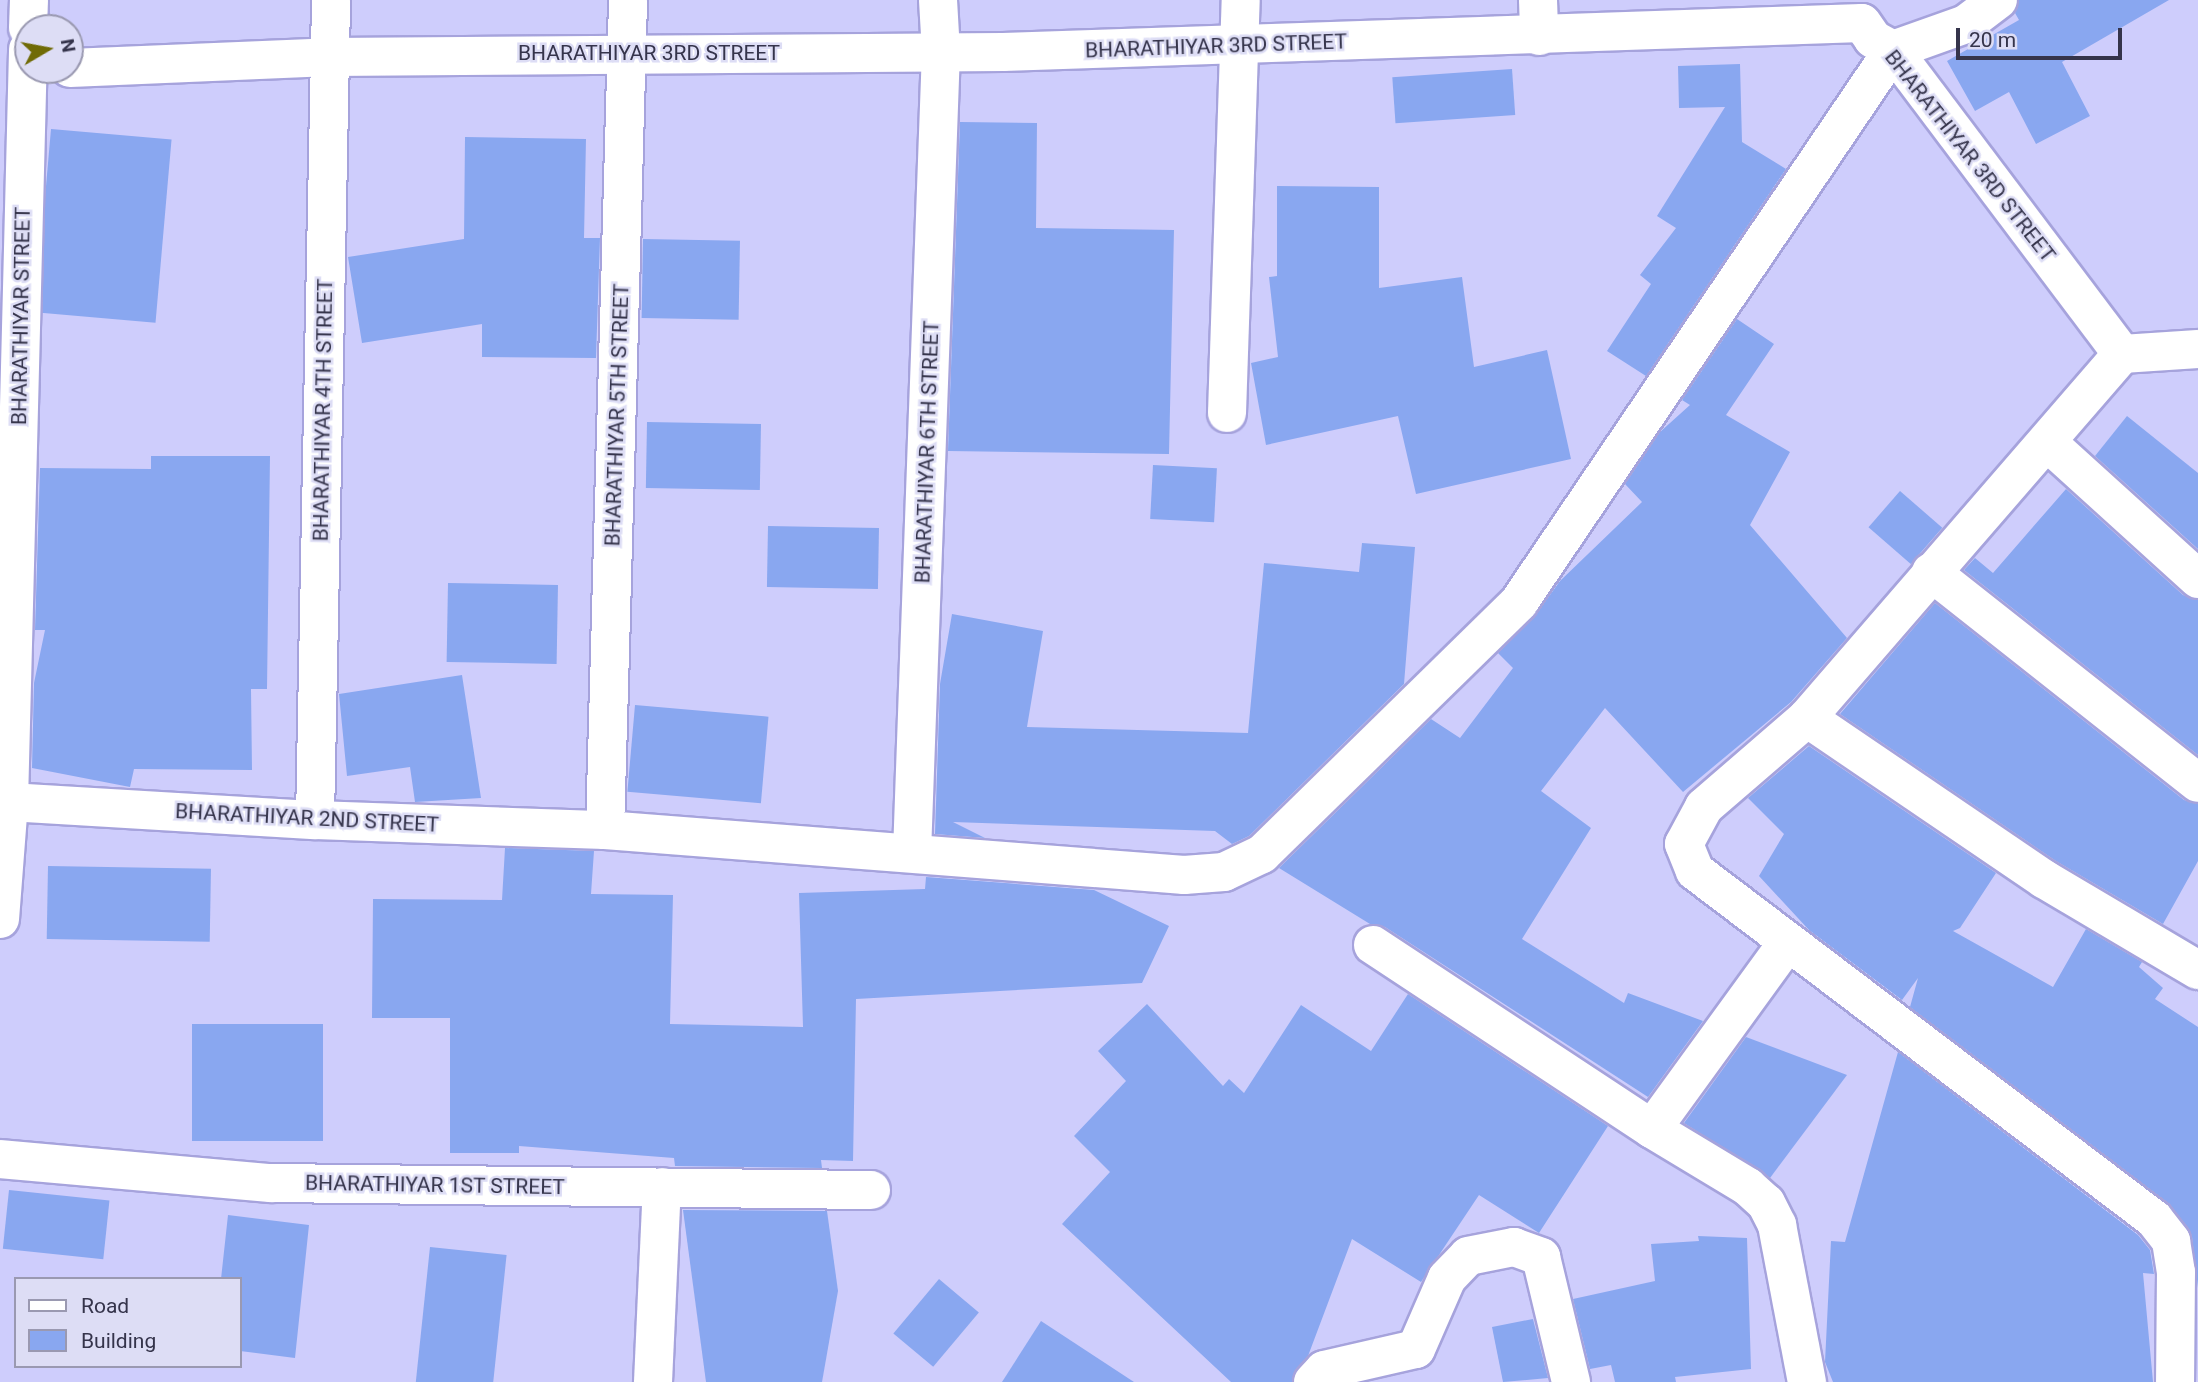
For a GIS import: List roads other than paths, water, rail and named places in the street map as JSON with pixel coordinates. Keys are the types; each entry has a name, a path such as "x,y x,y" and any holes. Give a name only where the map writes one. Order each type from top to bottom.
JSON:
{"street":[{"name":"BHARATHIYAR 4TH STREET","path":"315,820 331,0"},
{"name":"BHARATHIYAR 5TH STREET","path":"605,830 628,0"},
{"name":"BHARATHIYAR 6TH STREET","path":"912,853 941,52 938,0"},
{"path":"1227,413 1242,46 1241,0"},
{"path":"1893,50 1966,23 1998,0"},
{"name":"BHARATHIYAR 3RD STREET","path":"84,67 330,57 941,52 1242,46 1539,18 1861,11 1873,39 1893,50 2122,355"},
{"name":"BHARATHIYAR 2ND STREET","path":"9,803 315,820 605,830 1184,875 1224,872 1262,854 1519,602 1893,50"},
{"name":"BHARATHIYAR STREET","path":"0,919 9,803 28,84"},
{"path":"2175,1382 2176,1272 2171,1241 2154,1219 1787,943 1696,871 1684,844 1704,807 1807,718 2122,355 2198,349"},
{"path":"2047,442 2198,579"},
{"path":"1931,572 2198,783"},
{"path":"1807,718 2044,878 2198,970"},
{"path":"1652,1129 1787,943"},
{"path":"1373,945 1652,1129 1748,1187 1766,1203 1777,1225 1807,1382"},
{"name":"BHARATHIYAR 1ST STREET","path":"0,1159 271,1183 871,1190"},
{"path":"653,1382 662,1187"},
{"path":"1313,1382 1324,1370 1369,1363 1416,1349 1447,1278 1468,1256 1514,1247 1541,1257 1570,1382"}]}
